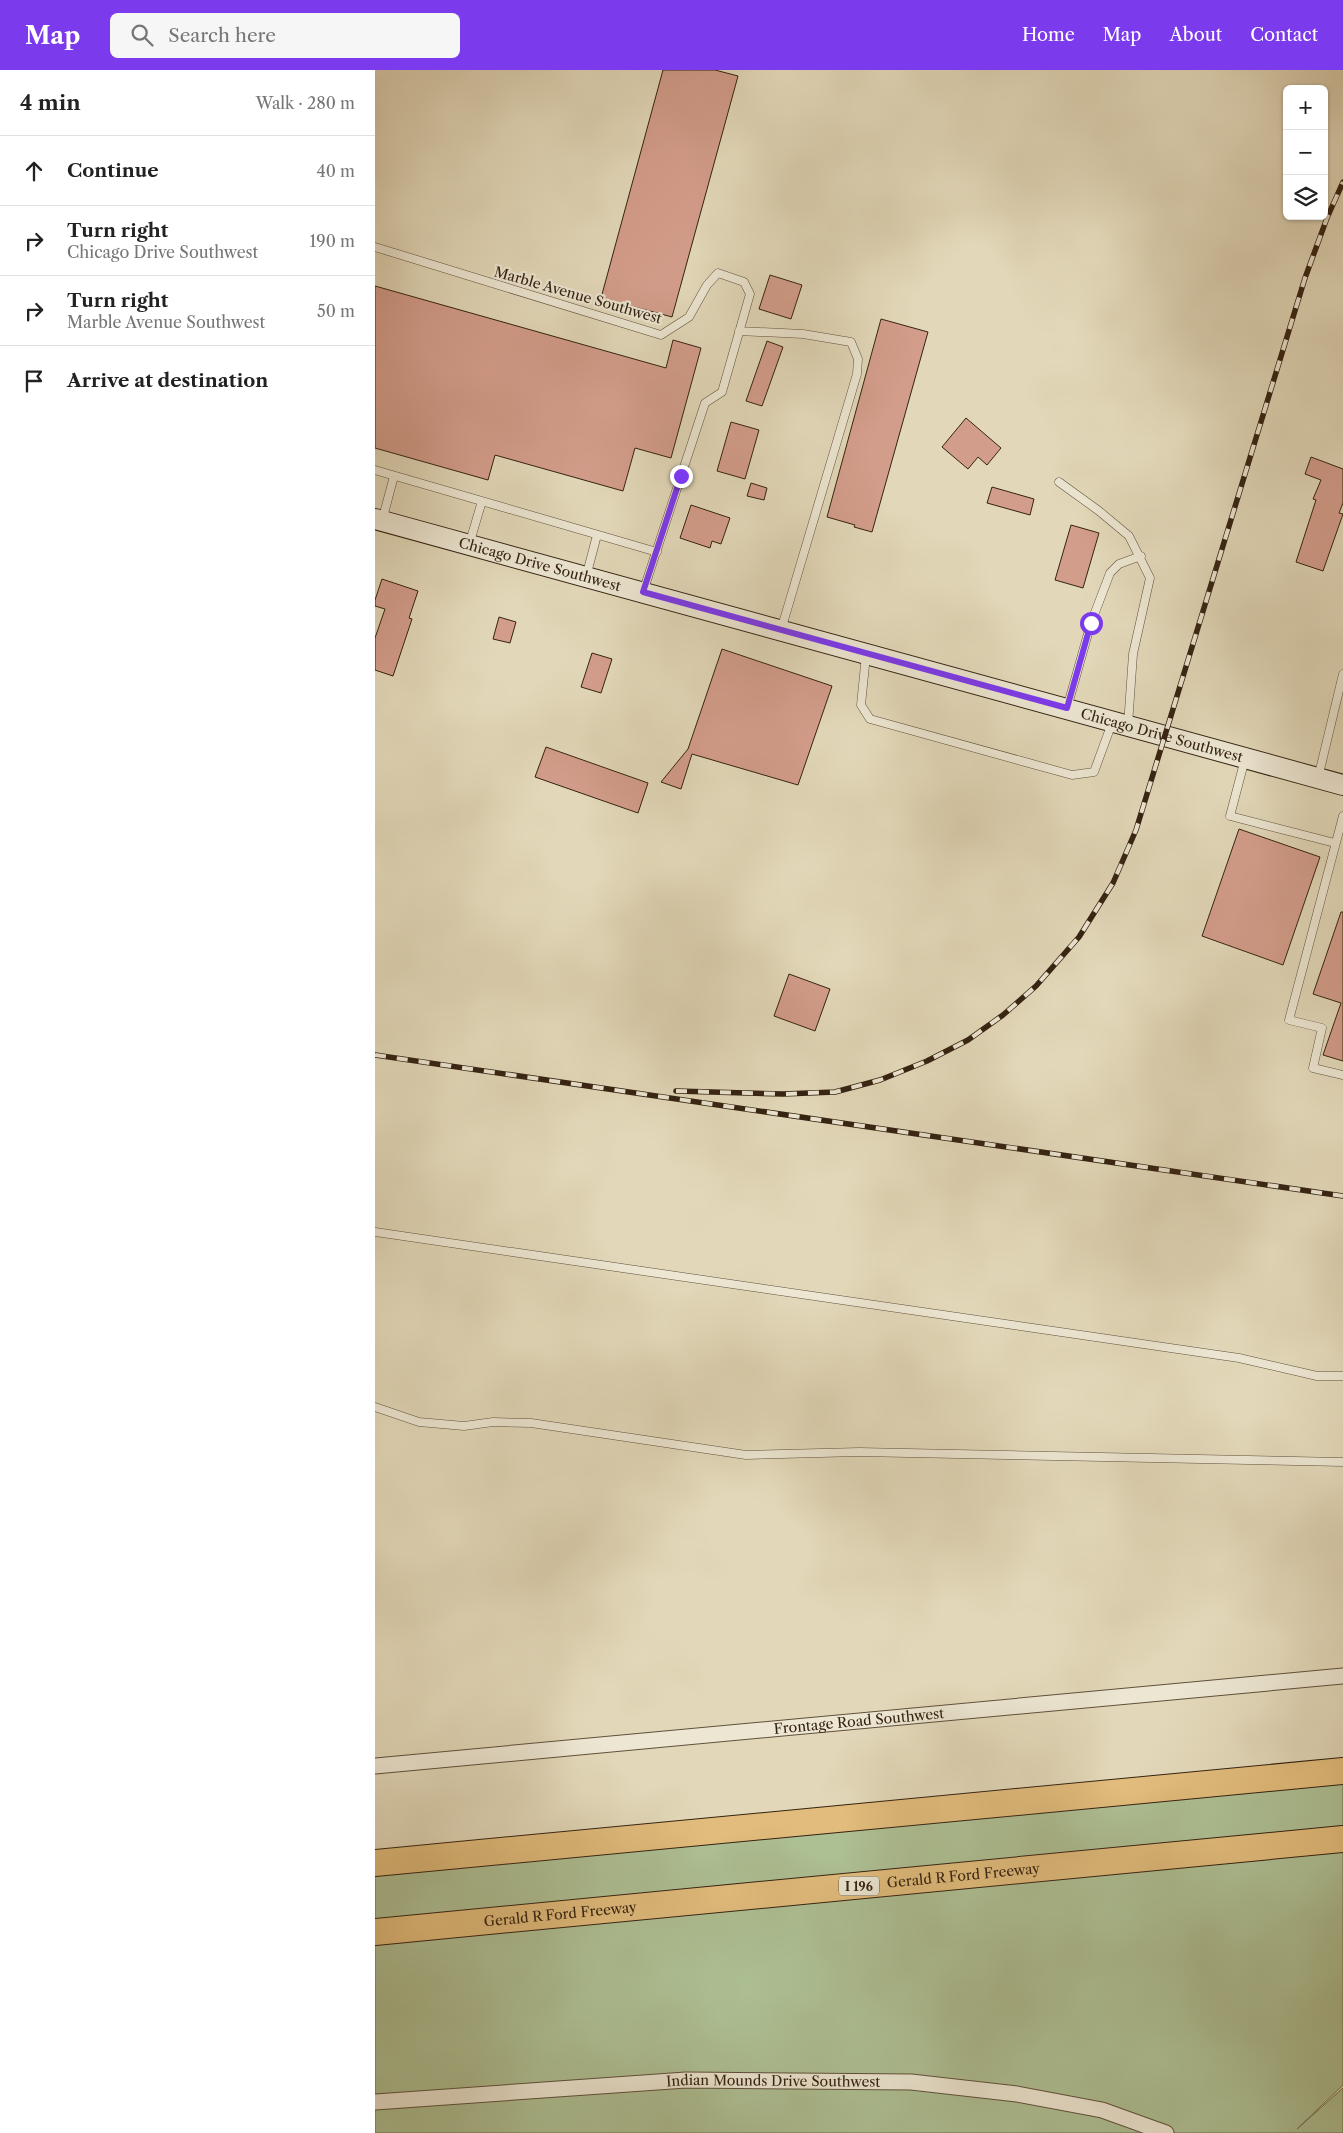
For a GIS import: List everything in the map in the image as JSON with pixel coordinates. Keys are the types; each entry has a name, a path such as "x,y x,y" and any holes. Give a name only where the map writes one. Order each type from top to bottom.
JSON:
{"highway":[{"path":"375,1863 1343,1771"},
{"name":"Gerald R Ford Freeway","path":"375,1932 1343,1839"}],"main road":[{"name":"Chicago Drive Southwest","path":"378,520 1067,708 1245,759 1343,784"}],"street":[{"name":"Frontage Road Southwest","path":"375,1766 1343,1676"},
{"name":"Indian Mounds Drive Southwest","path":"375,2102 686,2080 911,2082 1017,2094 1102,2110 1166,2133"}],"lane":[{"name":"Marble Avenue Southwest","path":"375,247 661,335 689,317 707,285 718,273 745,282 749,294 722,392 705,402 643,592"},
{"path":"739,331 803,334 851,342 858,359 857,374 781,630"},
{"path":"375,470 657,552"},
{"path":"378,520 394,476"},
{"path":"866,653 861,705 871,719 1072,775 1094,772 1120,723 1150,578 1141,556 1129,536 1059,482"},
{"path":"469,545 482,501"},
{"path":"586,577 597,535"},
{"path":"1067,708 1091,623 1110,572 1119,564 1141,556"},
{"path":"1318,778 1343,674"},
{"path":"1245,759 1230,816 1335,843"},
{"path":"1343,816 1289,1020 1322,1028 1313,1068 1343,1075"},
{"path":"375,1232 1239,1358 1317,1376 1343,1376"},
{"path":"375,1408 419,1422 464,1426 493,1422 531,1423 746,1454 859,1452 1343,1462"}],"green space":[{"path":"1343,1771 1343,2085 1297,2129 1343,2088 1343,2133 375,2133 375,1863"}],"building":[{"path":"663,70 715,70 738,76 672,317 601,298"},
{"path":"770,275 802,285 791,319 759,309"},
{"path":"375,286 666,368 673,340 701,348 671,458 635,448 623,491 495,455 488,480 375,448"},
{"path":"881,319 928,332 872,532 827,517"},
{"path":"767,341 783,347 762,406 746,401"},
{"path":"966,418 1001,448 987,465 978,457 968,469 942,447"},
{"path":"731,422 759,430 745,479 717,471"},
{"path":"1311,457 1343,469 1343,503 1339,513 1343,514 1323,571 1296,562 1316,500 1313,499 1321,480 1305,474"},
{"path":"751,483 767,488 764,500 747,496"},
{"path":"992,487 1034,499 1030,515 987,503"},
{"path":"691,505 730,518 721,544 712,541 710,548 680,538"},
{"path":"1071,525 1099,533 1083,588 1055,580"},
{"path":"382,579 418,591 409,618 412,619 393,676 375,670 375,638 385,609 375,606 375,600"},
{"path":"499,617 516,622 510,643 493,639"},
{"path":"722,649 832,686 798,785 692,754 681,789 661,782 688,749"},
{"path":"592,653 612,659 601,693 581,687"},
{"path":"546,747 648,783 638,813 535,777"},
{"path":"1239,829 1320,857 1283,965 1202,936"},
{"path":"1341,912 1343,912 1343,1061 1323,1055 1341,1003 1313,994"},
{"path":"789,974 830,989 815,1031 774,1016"}],"railway":[{"path":"676,1091 783,1094 835,1092 880,1080 927,1061 968,1040 1003,1015 1036,986 1079,937 1113,883 1136,830 1305,278 1327,218 1343,182"},
{"path":"375,1055 1343,1196"}],"route":[{"path":"681,476 643,592 1067,708 1091,623"}]}
